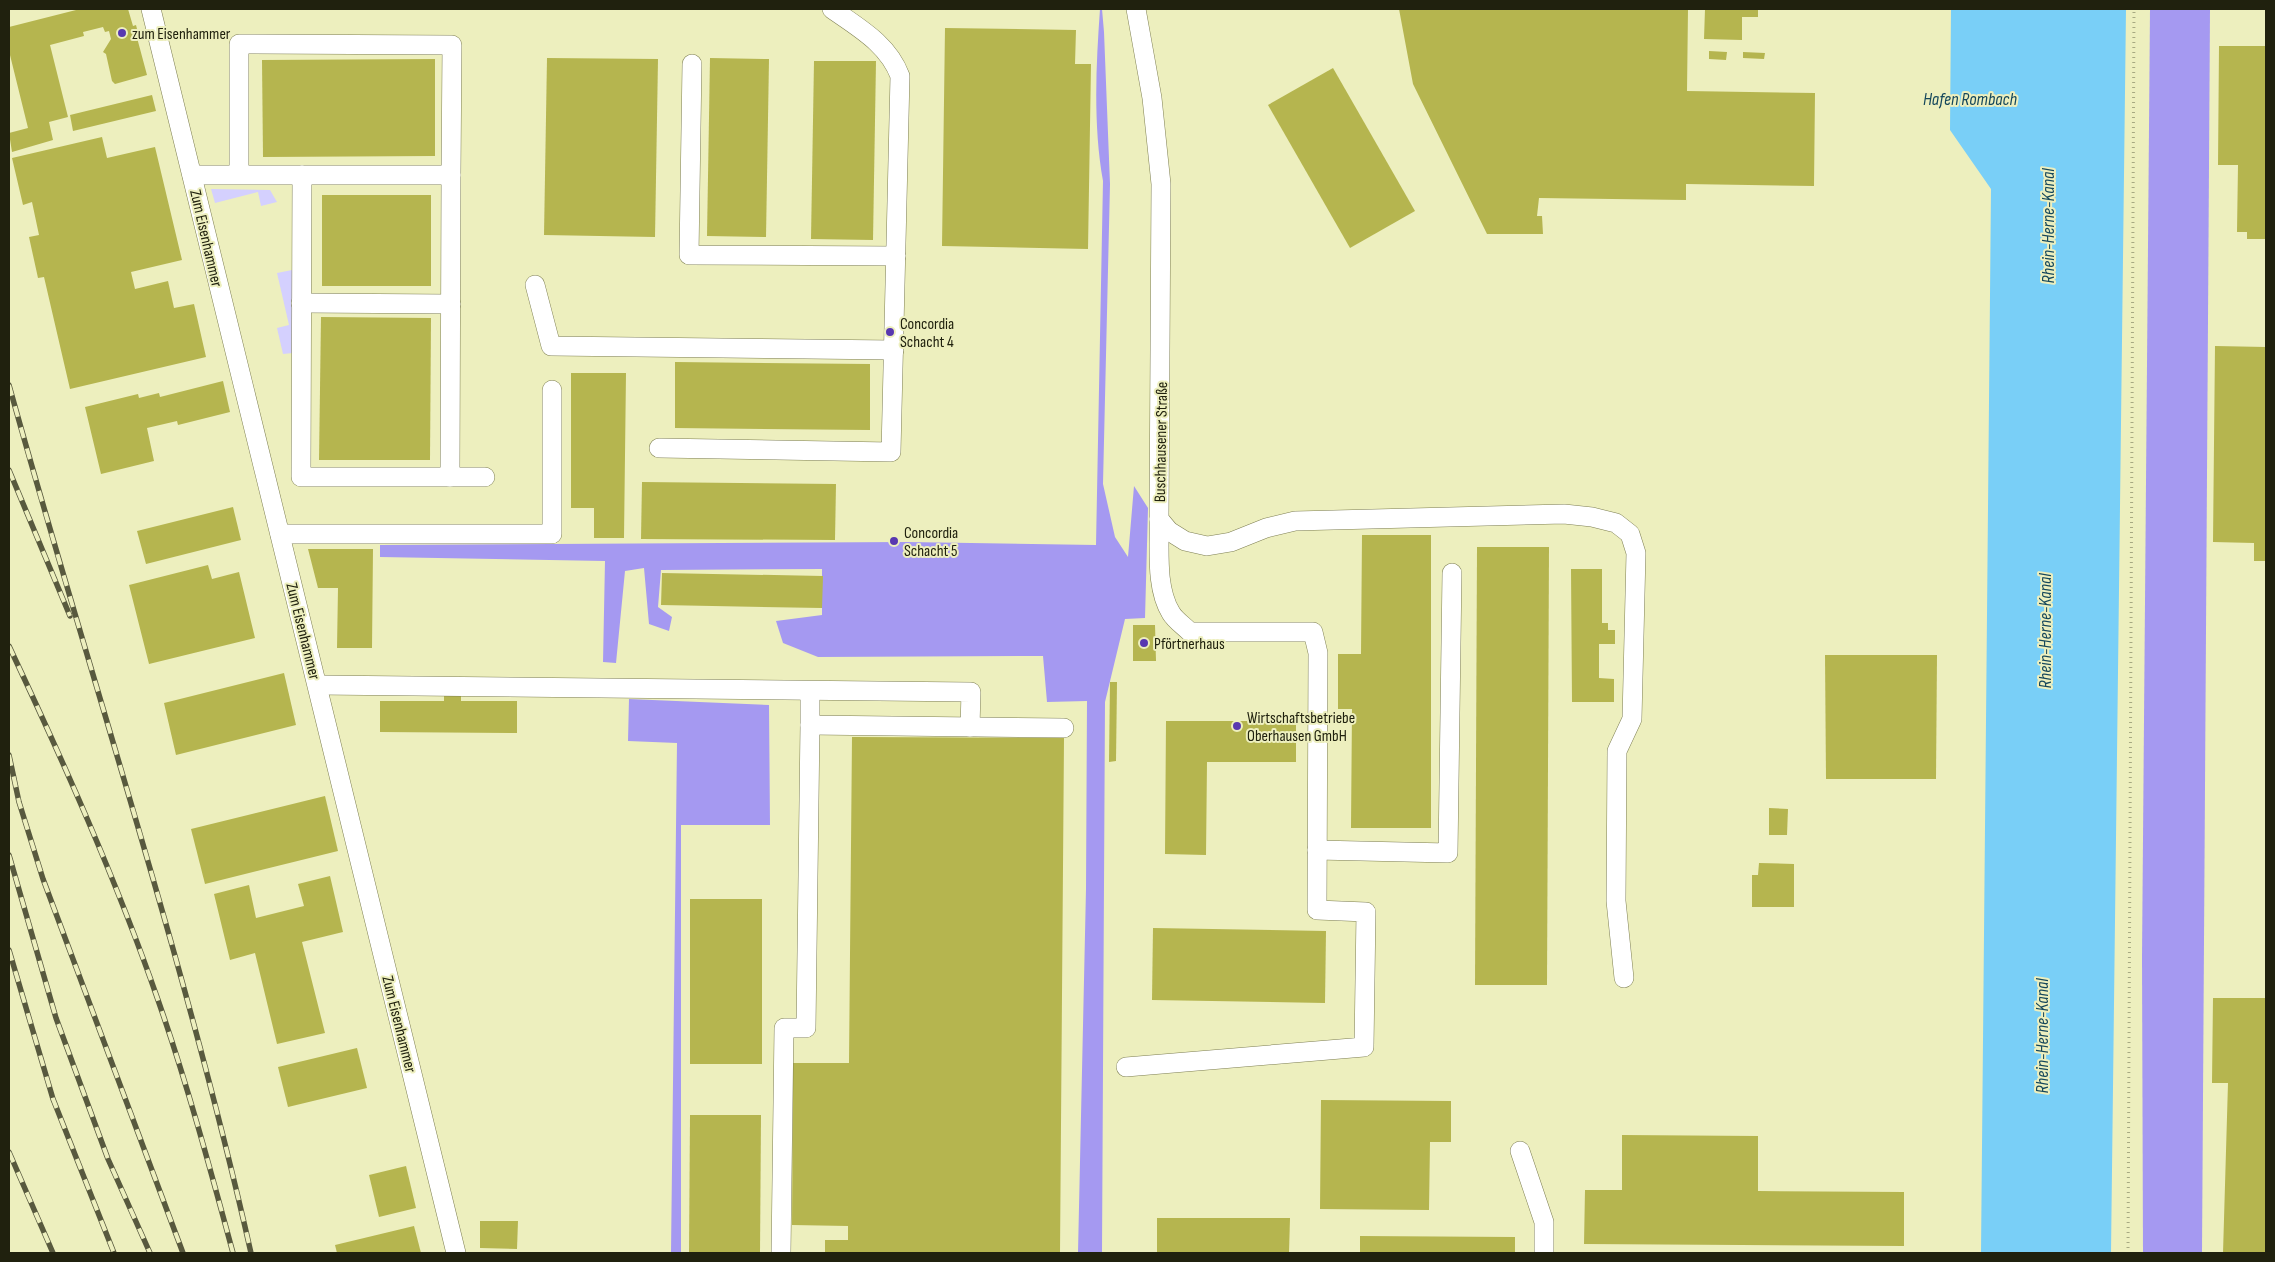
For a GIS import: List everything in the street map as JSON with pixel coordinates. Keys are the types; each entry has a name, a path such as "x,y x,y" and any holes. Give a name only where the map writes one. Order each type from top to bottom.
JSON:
{"street":[{"name":"Zum Eisenhammer","path":"150,9 456,1253"},
{"path":"659,448 891,452 900,76 895,61 883,47 832,9"},
{"name":"Buschhausener Straße","path":"1136,9 1153,106 1161,184 1159,519 1169,531 1185,541 1207,546 1231,542 1266,528 1295,520 1564,514 1592,517 1616,523 1630,534 1636,554 1632,719 1618,751 1616,901 1624,978"},
{"path":"239,175 240,44 452,45 450,477"},
{"path":"692,64 689,254 896,256"},
{"path":"192,175 451,175"},
{"path":"302,175 301,477 485,477"},
{"path":"535,286 551,346 894,350"},
{"path":"301,303 451,304"},
{"path":"280,534 552,534 552,390"},
{"path":"1126,1066 1364,1047 1366,912 1317,910 1318,653 1313,632 1190,632 1171,613 1165,597 1160,559 1159,519"},
{"path":"1317,850 1448,853 1452,572"},
{"path":"318,686 971,692 970,727"},
{"path":"781,1253 784,1028 806,1028 810,691"},
{"path":"810,725 1064,728"},
{"path":"1520,1151 1544,1222 1544,1253"}],"path":[{"path":"2128,1253 2126,1205 2134,9"}],"shaded area":[{"path":"1100,9 1102,9 1104,32 1110,184 1103,484 1115,537 1128,557 1134,486 1148,508 1145,618 1125,619 1105,702 1102,1253 1078,1253 1086,889 1087,701 1047,702 1043,656 818,657 783,643 776,621 822,615 822,569 661,570 658,607 672,617 669,631 649,624 644,568 625,571 616,663 603,662 605,561 380,557 380,545 907,542 1096,545 1103,181 1097,117"},
{"path":"2150,9 2210,9 2202,1253 2143,1253 2142,958"},
{"path":"211,189 270,190 277,202 261,206 258,192 215,203"},
{"path":"292,270 293,353 283,354 277,328 289,325 277,273"},
{"path":"629,699 769,705 770,825 681,825 681,1253 671,1253 677,743 628,741"}],"water":[{"path":"1951,9 2126,9 2111,1253 1981,1253 1991,189 1950,130"}],"building":[{"path":"80,9 128,9 133,26 136,25 138,33 136,34 147,75 115,84 112,81 106,54 103,52 111,39 109,31 105,32 103,27 83,32 84,36 50,45 68,117 49,122 53,140 12,152 9,133 28,128 9,51 9,27"},
{"path":"1399,9 1688,9 1687,91 1815,93 1814,186 1686,184 1686,200 1539,198 1537,216 1542,216 1543,234 1487,234 1413,84"},
{"path":"1705,9 1758,9 1758,17 1742,17 1742,40 1704,39"},
{"path":"945,28 1076,30 1075,64 1091,64 1088,249 942,246"},
{"path":"2219,46 2266,46 2266,239 2247,239 2247,232 2237,232 2238,165 2218,165"},
{"path":"1709,51 1727,52 1726,60 1709,59"},
{"path":"1743,52 1765,53 1764,59 1743,58"},
{"path":"547,58 658,59 655,237 544,235"},
{"path":"710,58 769,59 766,237 707,236"},
{"path":"435,59 435,156 263,157 262,60"},
{"path":"814,61 876,61 873,240 811,239"},
{"path":"1333,68 1415,211 1350,248 1268,105"},
{"path":"152,95 156,111 73,131 70,115"},
{"path":"102,137 107,158 155,147 182,260 131,272 135,289 168,281 174,308 194,304 206,357 70,389 44,277 38,278 29,237 39,235 32,202 23,205 12,158"},
{"path":"322,195 431,195 431,286 322,286"},
{"path":"321,317 431,318 430,460 319,460"},
{"path":"2215,346 2266,347 2266,561 2254,561 2254,543 2213,542"},
{"path":"675,362 870,364 870,430 675,428"},
{"path":"571,373 626,373 624,538 594,538 594,508 571,508"},
{"path":"223,381 230,412 178,425 177,421 147,428 154,461 101,474 85,407 138,394 139,398 159,393 160,397"},
{"path":"642,482 836,484 835,540 641,539"},
{"path":"233,507 241,540 146,564 137,531"},
{"path":"1362,535 1431,535 1431,828 1351,828 1352,709 1338,709 1338,654 1361,654"},
{"path":"1477,547 1549,547 1547,985 1475,985"},
{"path":"308,549 373,549 372,648 337,648 338,588 318,588"},
{"path":"208,565 212,579 239,572 255,638 149,664 129,585"},
{"path":"1571,569 1602,569 1602,623 1608,623 1608,630 1615,630 1615,644 1599,644 1599,678 1614,679 1614,702 1572,702"},
{"path":"662,573 823,576 822,608 661,605"},
{"name":"Pförtnerhaus","path":"1133,625 1155,625 1156,661 1133,661"},
{"path":"1825,655 1937,655 1936,779 1826,779"},
{"path":"284,673 296,725 176,755 164,703"},
{"path":"1110,682 1117,682 1116,761 1109,762"},
{"path":"444,692 461,692 461,701 517,701 517,733 380,732 380,701 444,701"},
{"path":"1166,721 1296,721 1296,762 1207,762 1206,855 1165,854"},
{"path":"852,737 1064,738 1060,1253 825,1253 825,1240 848,1240 848,1226 792,1225 793,1063 849,1063"},
{"path":"325,796 338,851 205,884 191,829"},
{"path":"1769,808 1788,809 1787,835 1769,835"},
{"path":"1759,863 1794,864 1794,907 1752,907 1752,875 1758,875"},
{"path":"330,876 343,932 302,942 325,1033 277,1044 255,953 230,960 214,894 249,885 256,918 304,906 298,884"},
{"path":"690,899 762,899 762,1064 690,1064"},
{"path":"1153,928 1326,931 1325,1003 1152,1000"},
{"path":"2213,998 2266,998 2266,1253 2223,1253 2228,1083 2212,1083"},
{"path":"357,1048 367,1088 288,1107 278,1067"},
{"path":"1321,1100 1451,1101 1451,1142 1430,1142 1429,1210 1320,1209"},
{"path":"690,1115 761,1115 760,1253 689,1253"},
{"path":"1622,1135 1758,1136 1758,1191 1904,1192 1904,1246 1584,1244 1585,1190 1622,1190"},
{"path":"406,1166 416,1208 379,1217 369,1175"},
{"path":"1157,1218 1290,1218 1289,1253 1157,1253"},
{"path":"480,1221 518,1221 517,1249 480,1248"},
{"path":"414,1226 421,1253 337,1253 335,1245"},
{"path":"1360,1236 1515,1237 1515,1253 1360,1253"}],"railway":[{"path":"9,385 167,926 197,1034 251,1253"},
{"path":"9,470 70,616"},
{"path":"9,646 88,821 142,955 169,1031 207,1157 233,1253"},
{"path":"9,755 19,802 43,879 183,1253"},
{"path":"9,855 56,1018 108,1159 150,1253"},
{"path":"9,950 53,1099 114,1253"},
{"path":"9,1152 53,1253"}],"place":[{"name":"zum Eisenhammer","path":"122,33"},
{"name":"Concordia Schacht 4","path":"890,332"},
{"name":"Concordia Schacht 5","path":"894,541"},
{"name":"Pförtnerhaus","path":"1144,643"},
{"name":"Wirtschaftsbetriebe Oberhausen GmbH","path":"1237,726"}],"water label":[{"name":"Hafen Rombach","path":"1970,99"},
{"name":"Rhein-Herne-Kanal","path":"2048,226"},
{"name":"Rhein-Herne-Kanal","path":"2045,631"},
{"name":"Rhein-Herne-Kanal","path":"2042,1036"}]}
